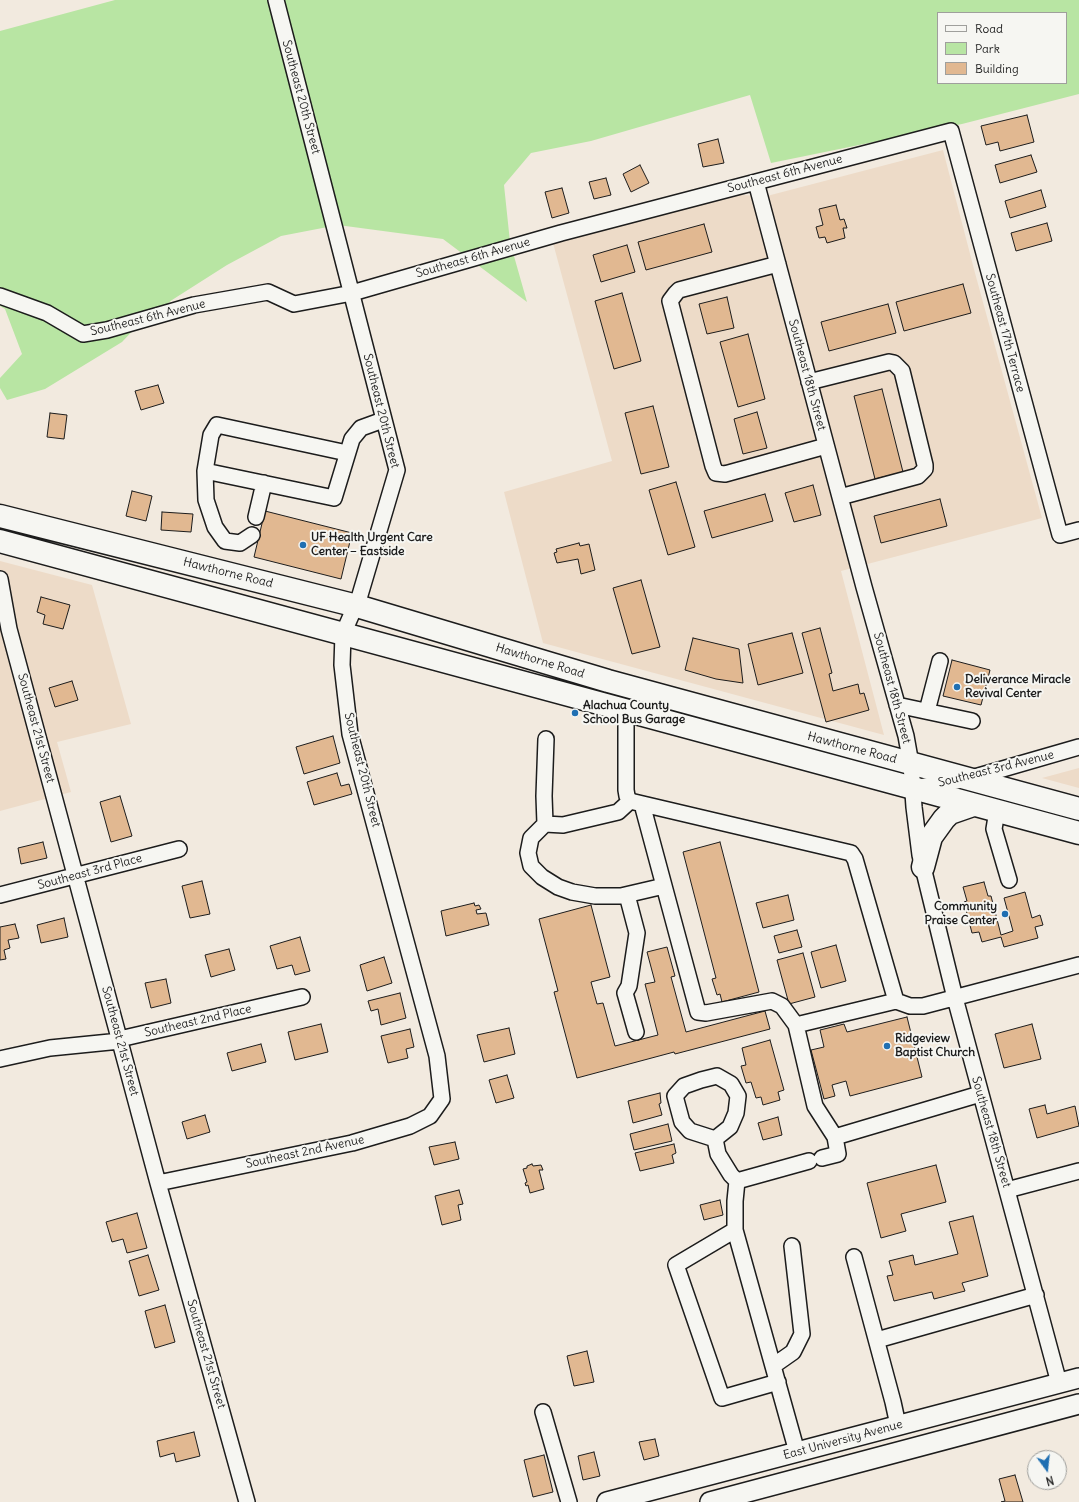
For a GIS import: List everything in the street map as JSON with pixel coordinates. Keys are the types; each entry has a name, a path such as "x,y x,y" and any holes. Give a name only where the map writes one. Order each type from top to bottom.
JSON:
{"highway":[{"name":"Hawthorne Road","path":"0,516 357,606 608,681 1079,809"},
{"name":"Hawthorne Road","path":"0,541 1079,834"},
{"path":"923,867 931,837 944,819 950,813 973,805"}],"main road":[{"name":"East University Avenue","path":"607,1502 1079,1378"},
{"path":"710,1502 1079,1405 1059,1383"},
{"path":"797,1452 806,1476"}],"street":[{"name":"Southeast 20th Street","path":"276,0 397,470 357,606 344,634 342,665 350,734 435,1049 441,1100"},
{"name":"Southeast 6th Avenue","path":"0,296 47,313 83,334 107,330 194,305 268,292 294,304 352,293 561,233 950,131"},
{"name":"Southeast 17th Terrace","path":"950,131 1060,535 1079,530"},
{"name":"Southeast 18th Street","path":"756,182 840,498 906,736 911,764 918,843 923,867 954,998 1059,1383"},
{"path":"778,264 679,290 670,300 713,466 716,473 725,474 826,446"},
{"path":"809,382 888,362 894,363 902,370 925,469 918,476 840,498"},
{"path":"205,471 334,498 352,439 360,428 383,420"},
{"path":"252,535 240,542 225,541 215,527 206,500 205,471 211,435 217,425 347,453"},
{"path":"256,517 264,483"},
{"name":"Southeast 21st Street","path":"0,579 9,629 158,1183 247,1502"},
{"path":"927,711 940,661"},
{"path":"897,705 972,721"},
{"path":"626,711 626,790 627,796 636,802 851,853 855,859 896,1001"},
{"path":"546,740 544,796 545,824 531,838 528,853 532,866 542,877 558,887 572,892 595,896 621,896 664,886"},
{"name":"Southeast 3rd Avenue","path":"913,788 968,778 1079,747"},
{"path":"545,824 563,825 614,814 636,802"},
{"path":"636,802 664,886 698,1012 706,1013 772,1001 782,1006 796,1025 815,1106 836,1137 838,1154 737,1181"},
{"path":"997,811 994,829 1009,880"},
{"name":"Southeast 3rd Place","path":"0,895 71,878 76,875 179,849"},
{"path":"627,895 637,933 629,986 625,993 636,1032"},
{"path":"796,1025 896,1001 910,1006 923,1006 1079,965"},
{"name":"Southeast 2nd Place","path":"0,1059 50,1048 120,1040 302,997"},
{"path":"717,1076 731,1084 738,1096 736,1113 730,1127 715,1139 690,1131 682,1122 674,1096 684,1086 717,1076"},
{"path":"836,1137 980,1094"},
{"name":"Southeast 2nd Avenue","path":"158,1183 352,1143 402,1128 430,1116 441,1100"},
{"path":"715,1139 718,1154 730,1175 737,1181"},
{"path":"1007,1190 1079,1171"},
{"path":"737,1181 735,1230 797,1452"},
{"path":"735,1230 676,1265 722,1398 778,1382"},
{"path":"773,1366 793,1352 802,1334 792,1246"},
{"path":"854,1257 877,1340 898,1425"},
{"path":"877,1340 1036,1295"},
{"path":"543,1412 569,1502"}],"shaded area":[{"path":"943,150 1042,518 841,571 884,735 543,643 504,492 612,461 553,243 740,195 767,196"},
{"path":"0,561 92,585 131,724 57,742 71,792 0,811"},
{"path":"1079,768 1079,788 1042,778"}],"green space":[{"path":"115,0 1079,0 1079,94 962,124 771,163 750,95 591,141 531,153 504,185 510,242 527,302 443,239 338,225 281,236 227,265 172,300 153,315 141,322 122,342 45,389 7,400 0,388 0,378 22,354 5,309 0,306 0,31"}],"building":[{"path":"1027,115 1034,142 1000,151 998,142 986,145 981,126"},
{"path":"718,139 724,163 703,167 698,144"},
{"path":"1031,155 1037,172 1000,183 995,165"},
{"path":"640,165 649,183 631,192 623,174"},
{"path":"606,178 611,195 594,199 589,182"},
{"path":"562,188 569,213 552,218 545,192"},
{"path":"1041,190 1046,207 1010,218 1005,201"},
{"path":"836,205 840,220 844,219 847,228 843,228 845,238 827,243 825,237 819,238 816,227 823,225 819,209"},
{"path":"1047,223 1052,241 1016,251 1011,233"},
{"path":"704,224 712,252 646,270 638,242"},
{"path":"627,245 635,272 601,282 593,255"},
{"path":"963,284 971,313 904,331 896,302"},
{"path":"622,293 641,361 614,369 595,301"},
{"path":"727,297 734,328 707,334 699,304"},
{"path":"888,304 896,333 829,351 821,322"},
{"path":"748,334 765,399 738,407 720,342"},
{"path":"158,385 164,403 141,410 135,391"},
{"path":"882,389 903,472 875,479 854,396"},
{"path":"653,406 669,467 641,474 625,413"},
{"path":"757,412 767,448 743,454 734,419"},
{"path":"50,413 67,415 64,439 47,437"},
{"path":"676,482 695,547 668,555 649,490"},
{"path":"813,485 821,515 794,522 785,493"},
{"path":"132,491 152,496 146,521 126,516"},
{"path":"765,494 773,521 712,538 704,511"},
{"path":"940,499 947,526 881,543 874,516"},
{"name":"UF Health Urgent Care Center – Eastside","path":"265,511 352,533 341,579 254,557"},
{"path":"162,512 193,514 191,532 161,530"},
{"path":"579,543 580,546 589,544 595,570 581,574 578,559 557,563 554,553 557,552 556,549"},
{"path":"641,580 660,647 632,654 613,588"},
{"path":"41,597 70,605 63,629 43,624 45,615 37,612"},
{"path":"820,628 832,673 829,674 833,691 858,684 860,694 864,693 869,710 826,722 802,633"},
{"path":"792,633 803,673 758,685 748,644"},
{"path":"693,638 739,649 743,683 716,679 685,670"},
{"path":"952,660 990,670 981,705 943,696"},
{"path":"72,681 78,700 55,707 49,688"},
{"path":"333,736 340,763 304,774 296,747"},
{"path":"337,773 341,786 349,784 352,794 314,805 307,782"},
{"path":"120,796 132,836 111,842 100,802"},
{"path":"43,842 47,858 21,864 18,848"},
{"path":"720,842 759,992 722,1002 720,994 717,995 712,979 716,978 683,852"},
{"path":"202,881 210,914 190,918 182,886"},
{"path":"984,882 988,896 991,896 1001,935 1013,931 1004,898 1025,892 1032,918 1040,915 1043,925 1035,927 1038,938 1004,947 1001,937 982,942 979,932 972,933 964,902 967,901 963,887"},
{"path":"788,895 794,920 763,928 756,903"},
{"path":"474,903 475,906 479,905 481,909 476,910 477,914 486,913 489,925 446,936 441,911"},
{"path":"591,905 610,977 591,982 597,1004 603,1003 615,1046 658,1035 645,984 655,982 647,952 667,947 675,976 671,977 686,1032 765,1011 770,1029 675,1054 674,1052 577,1078 554,992 558,991 539,919"},
{"path":"64,918 68,937 41,943 37,925"},
{"path":"15,924 19,938 8,940 10,948 4,950 6,959 0,960 0,927"},
{"path":"797,930 802,947 779,953 774,936"},
{"path":"300,937 310,971 295,975 292,965 277,969 270,946"},
{"path":"836,945 846,981 821,988 811,952"},
{"path":"229,949 235,970 211,977 205,955"},
{"path":"803,953 815,997 789,1004 777,960"},
{"path":"384,957 392,983 367,991 360,965"},
{"path":"166,979 171,1003 151,1008 145,983"},
{"path":"400,993 406,1018 381,1025 378,1009 371,1011 368,1001"},
{"path":"907,1017 922,1077 850,1096 846,1081 832,1085 835,1096 824,1099 811,1050 824,1047 820,1030 844,1024 847,1032"},
{"path":"321,1024 328,1052 295,1060 288,1032"},
{"path":"1032,1024 1041,1059 1004,1068 995,1034"},
{"path":"509,1028 515,1054 484,1062 477,1035"},
{"path":"410,1029 414,1047 406,1049 408,1058 388,1063 381,1036"},
{"path":"770,1040 784,1090 778,1092 780,1100 763,1105 761,1097 756,1098 751,1082 746,1083 741,1066 746,1065 742,1048"},
{"path":"261,1044 266,1062 232,1071 227,1053"},
{"path":"507,1075 514,1098 496,1103 489,1080"},
{"path":"660,1093 661,1103 659,1104 662,1115 633,1123 628,1101"},
{"path":"1045,1105 1047,1114 1075,1106 1079,1126 1037,1138 1029,1109"},
{"path":"205,1115 210,1132 187,1139 182,1122"},
{"path":"778,1117 782,1135 763,1140 758,1123"},
{"path":"668,1124 672,1141 634,1150 630,1134"},
{"path":"455,1142 459,1159 434,1165 429,1147"},
{"path":"674,1144 676,1153 672,1155 674,1163 640,1171 635,1153"},
{"path":"532,1164 533,1166 541,1165 543,1170 539,1170 544,1189 530,1193 528,1185 526,1186 525,1183 527,1182 523,1169"},
{"path":"936,1165 946,1202 901,1214 906,1231 881,1238 867,1183"},
{"path":"459,1190 463,1204 458,1205 461,1220 442,1225 435,1196"},
{"path":"720,1200 723,1215 704,1220 700,1205"},
{"path":"137,1213 147,1248 127,1253 123,1239 112,1242 106,1222"},
{"path":"973,1216 988,1276 962,1283 965,1291 934,1299 932,1292 894,1301 887,1276 893,1275 889,1261 913,1255 915,1265 958,1254 949,1222"},
{"path":"148,1255 159,1290 139,1296 129,1261"},
{"path":"165,1305 175,1342 155,1348 145,1311"},
{"path":"587,1351 594,1382 574,1386 567,1356"},
{"path":"194,1432 200,1456 176,1462 174,1453 160,1457 157,1441"},
{"path":"655,1439 659,1456 644,1460 639,1442"},
{"path":"594,1452 600,1476 583,1480 578,1456"},
{"path":"544,1455 553,1492 533,1497 524,1460"},
{"path":"1015,1475 1023,1502 1001,1502 1005,1501 999,1479"}],"place":[{"name":"UF Health Urgent Care Center – Eastside","path":"303,545"},
{"name":"Deliverance Miracle Revival Center","path":"957,687"},
{"name":"Alachua County School Bus Garage","path":"575,713"},
{"name":"Community Praise Center","path":"1005,914"},
{"name":"Ridgeview Baptist Church","path":"887,1046"}]}
